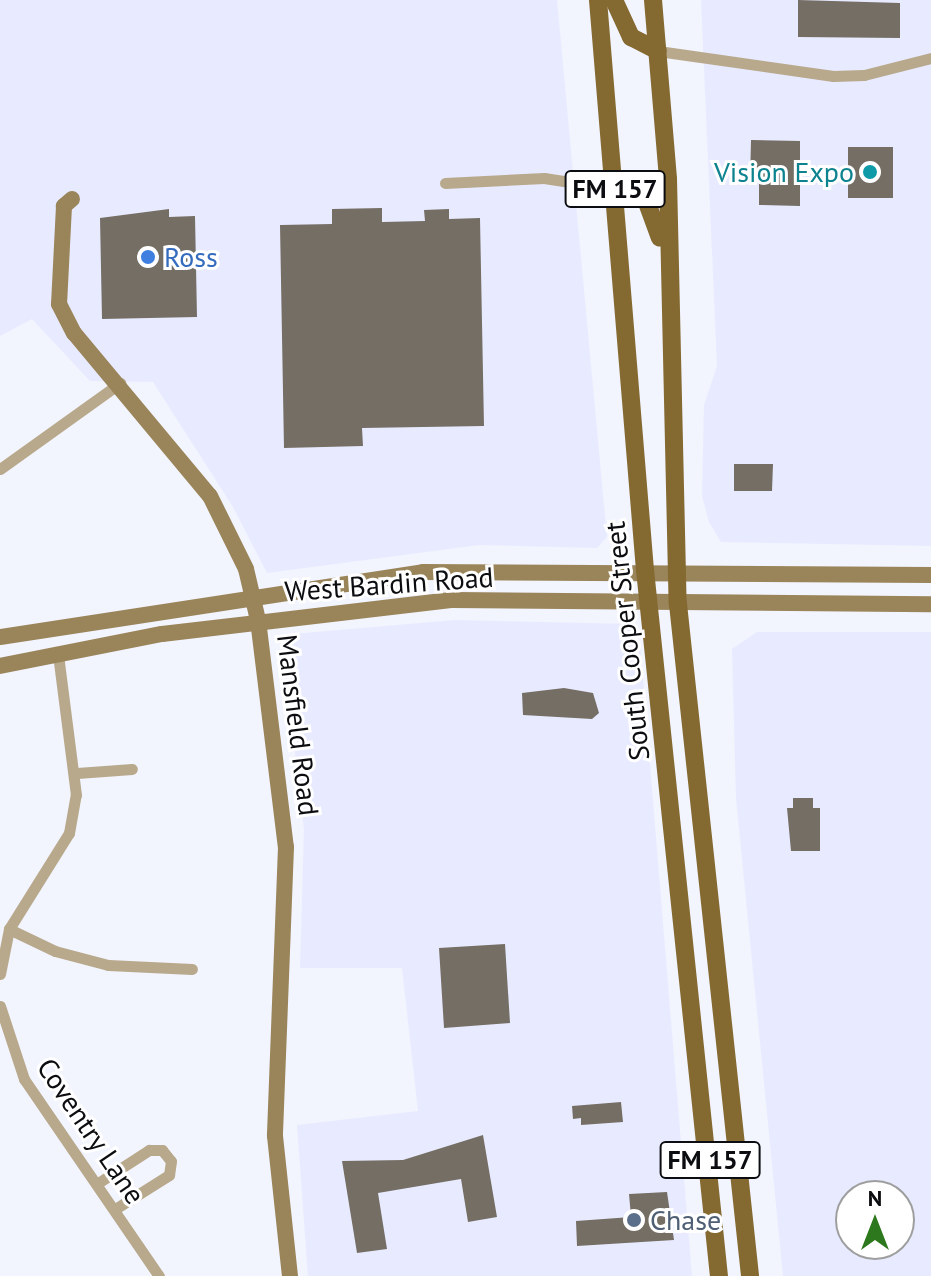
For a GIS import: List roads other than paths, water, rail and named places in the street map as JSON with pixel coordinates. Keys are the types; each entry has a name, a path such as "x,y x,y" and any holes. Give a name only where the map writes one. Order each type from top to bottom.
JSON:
{"main road":[{"name":"South Cooper Street","path":"598,0 645,570 719,1276"},
{"path":"614,0 631,37 658,51"},
{"name":"South Cooper Street","path":"653,0 671,308 678,604 750,1276"},
{"path":"615,189 646,200 657,219 671,308"},
{"name":"Mansfield Road","path":"72,199 64,206 59,304 74,333 120,383 210,496 230,530 258,620 286,847 275,1136 290,1276"},
{"name":"West Bardin Road","path":"0,637 423,572 645,570 931,575"},
{"name":"West Bardin Road","path":"0,666 258,620 453,600 931,604"}],"street":[{"path":"658,51 833,76 931,58"},
{"path":"445,183 544,178 615,189"},
{"path":"0,469 120,383"},
{"path":"0,974 9,929 69,833 77,773 58,655"},
{"path":"77,773 132,769"},
{"path":"9,929 55,951 108,965 192,969"},
{"name":"Coventry Lane","path":"0,1006 24,1079 159,1276"},
{"path":"98,1183 149,1150 162,1150 171,1161 169,1175 115,1209"}],"place":[{"name":"Vision Expo","path":"870,172"},
{"name":"Ross","path":"148,257"},
{"name":"Chase","path":"634,1220"}]}
